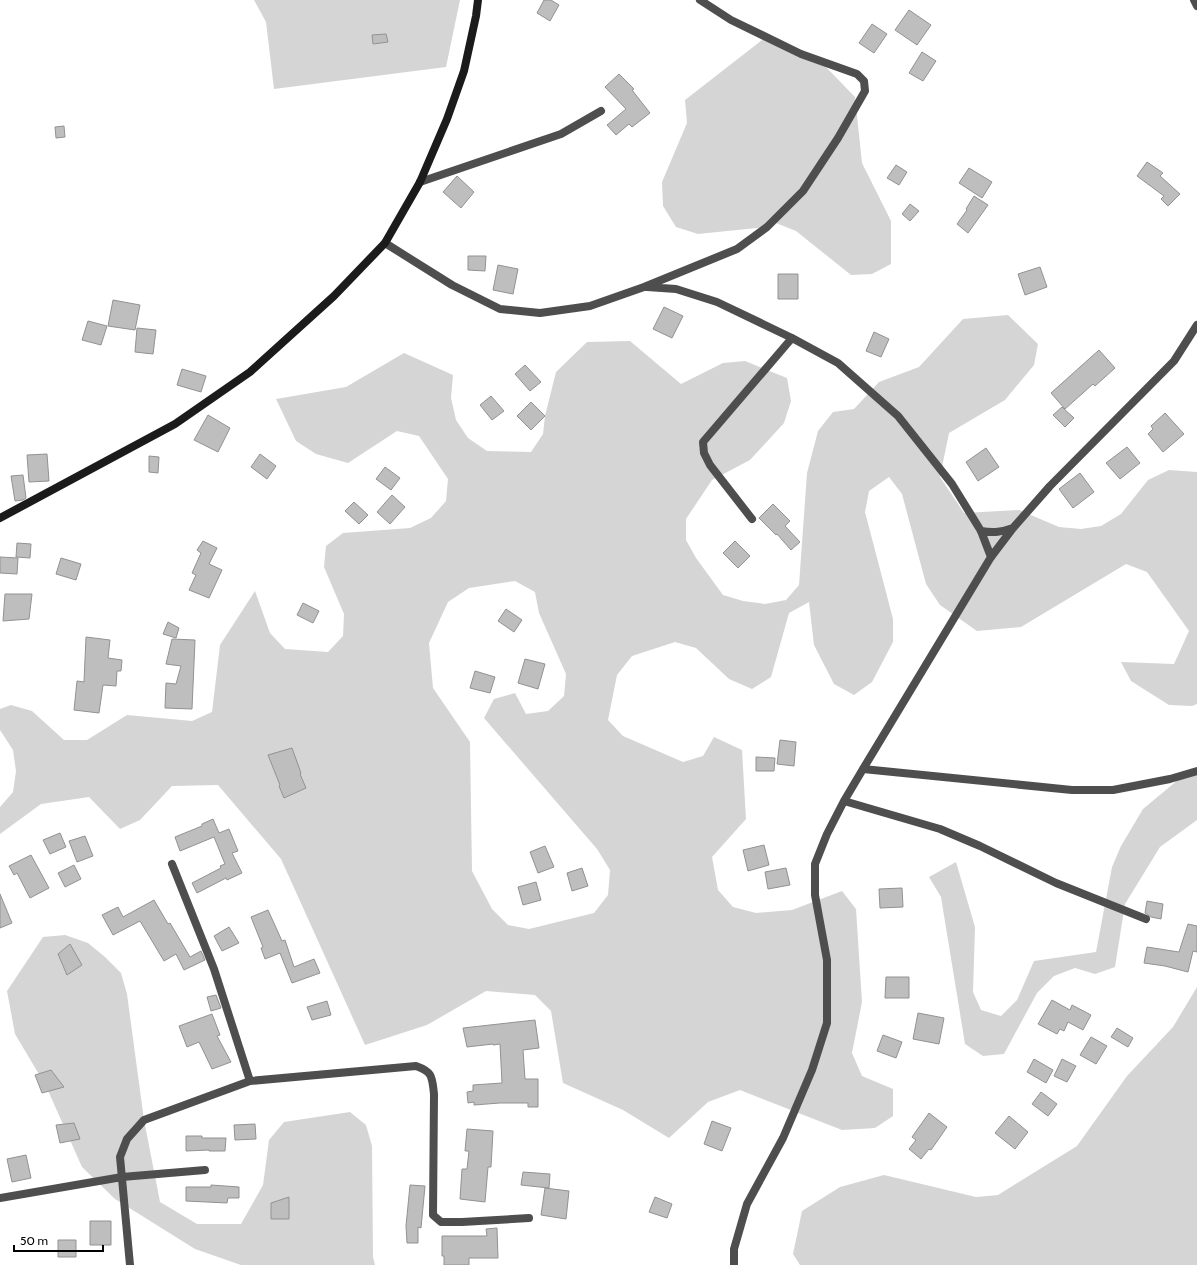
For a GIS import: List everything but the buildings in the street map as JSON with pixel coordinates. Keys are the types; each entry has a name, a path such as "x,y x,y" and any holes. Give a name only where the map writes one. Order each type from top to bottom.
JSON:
{"street":[{"path":"0,518 175,424 250,372 334,296 385,243 420,182 447,119 464,71 478,0"},
{"path":"385,243 452,285 500,309 540,313 590,306 644,287 738,249 767,227 803,191 838,138 865,91 864,81 857,74 801,54 731,20 700,0"},
{"path":"1194,0 1197,6"},
{"path":"420,182 561,134 601,111"},
{"path":"644,287 676,289 717,302 792,338 838,363 898,416 952,484 981,530 991,557"},
{"path":"734,1265 734,1249 747,1204 783,1138 812,1070 827,1023 827,960 815,895 815,864 827,834 844,801 991,557 1050,486 1174,361 1197,325"},
{"path":"752,519 710,465 704,452 703,442 792,338"},
{"path":"981,530 993,533 1014,528"},
{"path":"863,769 1072,790 1113,790 1170,779 1197,771"},
{"path":"844,801 940,829 980,846 1056,883 1146,920"},
{"path":"172,864 214,969 250,1081"},
{"path":"130,1265 120,1157 127,1139 144,1120 250,1081 416,1066 426,1070 432,1078 434,1094 433,1215 441,1222 529,1218"},
{"path":"0,1198 122,1177 205,1170"}],"shaded area":[{"path":"254,0 460,0 446,67 274,89 266,22"},
{"path":"766,37 824,65 855,97 862,163 891,221 891,264 872,274 851,275 796,231 776,223 767,227 698,234 676,227 663,206 662,182 687,123 685,100"},
{"path":"1008,315 1038,344 1034,365 1005,400 949,433 940,477 964,513 1019,510 1059,527 1081,529 1101,526 1121,514 1148,480 1169,470 1197,472 1197,704 1192,706 1169,705 1131,681 1121,662 1174,664 1189,631 1147,572 1126,564 1021,627 977,631 940,605 926,584 902,494 889,477 869,491 865,512 893,619 893,642 872,682 854,695 834,684 814,645 809,602 789,613 771,677 752,689 729,679 696,648 675,642 632,656 617,675 608,720 623,736 683,762 703,756 714,737 742,750 746,819 712,857 718,890 733,907 756,913 792,910 842,891 856,909 862,1002 852,1053 862,1076 893,1089 893,1116 875,1128 842,1130 740,1090 708,1102 669,1138 623,1110 563,1083 551,1011 535,995 486,991 427,1025 365,1045 281,859 218,785 172,786 140,820 120,829 89,797 41,804 0,834 0,807 13,792 16,771 13,750 0,730 0,709 11,705 32,711 64,740 87,740 127,715 192,721 212,712 220,645 255,591 270,633 285,649 328,652 343,636 344,614 324,567 326,546 343,533 410,528 431,518 446,501 448,479 419,436 397,431 348,463 316,454 296,441 276,399 346,387 404,353 453,375 451,398 456,420 468,438 487,451 531,452 543,434 545,416 556,372 587,342 630,341 681,384 723,363 745,361 787,378 791,401 784,423 750,460 712,480 686,519 686,540 696,558 723,595 743,601 765,604 786,600 799,585 807,473 818,431 833,412 854,409 879,382 919,367 963,319","holes":["515,581 535,592 539,613 566,674 564,696 548,711 526,714 515,693 494,699 484,718 597,849 610,870 608,895 594,913 529,929 508,925 492,909 472,871 470,742 433,688 429,643 448,602 469,588"]},
{"path":"1197,771 1197,820 1160,847 1125,904 1115,967 1095,974 1075,968 1054,976 1037,993 1004,1054 983,1056 965,1044 941,897 929,877 956,862 975,927 973,992 981,1010 1001,1016 1017,1000 1034,961 1096,952 1112,867 1121,846 1143,809 1185,774"},
{"path":"65,935 88,943 121,973 127,994 144,1120 160,1202 197,1224 241,1224 263,1185 269,1140 284,1122 350,1112 366,1125 372,1146 373,1257 375,1265 241,1265 195,1249 115,1199 82,1167 46,1086 15,1034 7,991 43,937"},
{"path":"1197,987 1197,1265 800,1265 793,1254 802,1211 840,1187 884,1175 976,1197 998,1195 1077,1146 1127,1076 1173,1027"}]}
